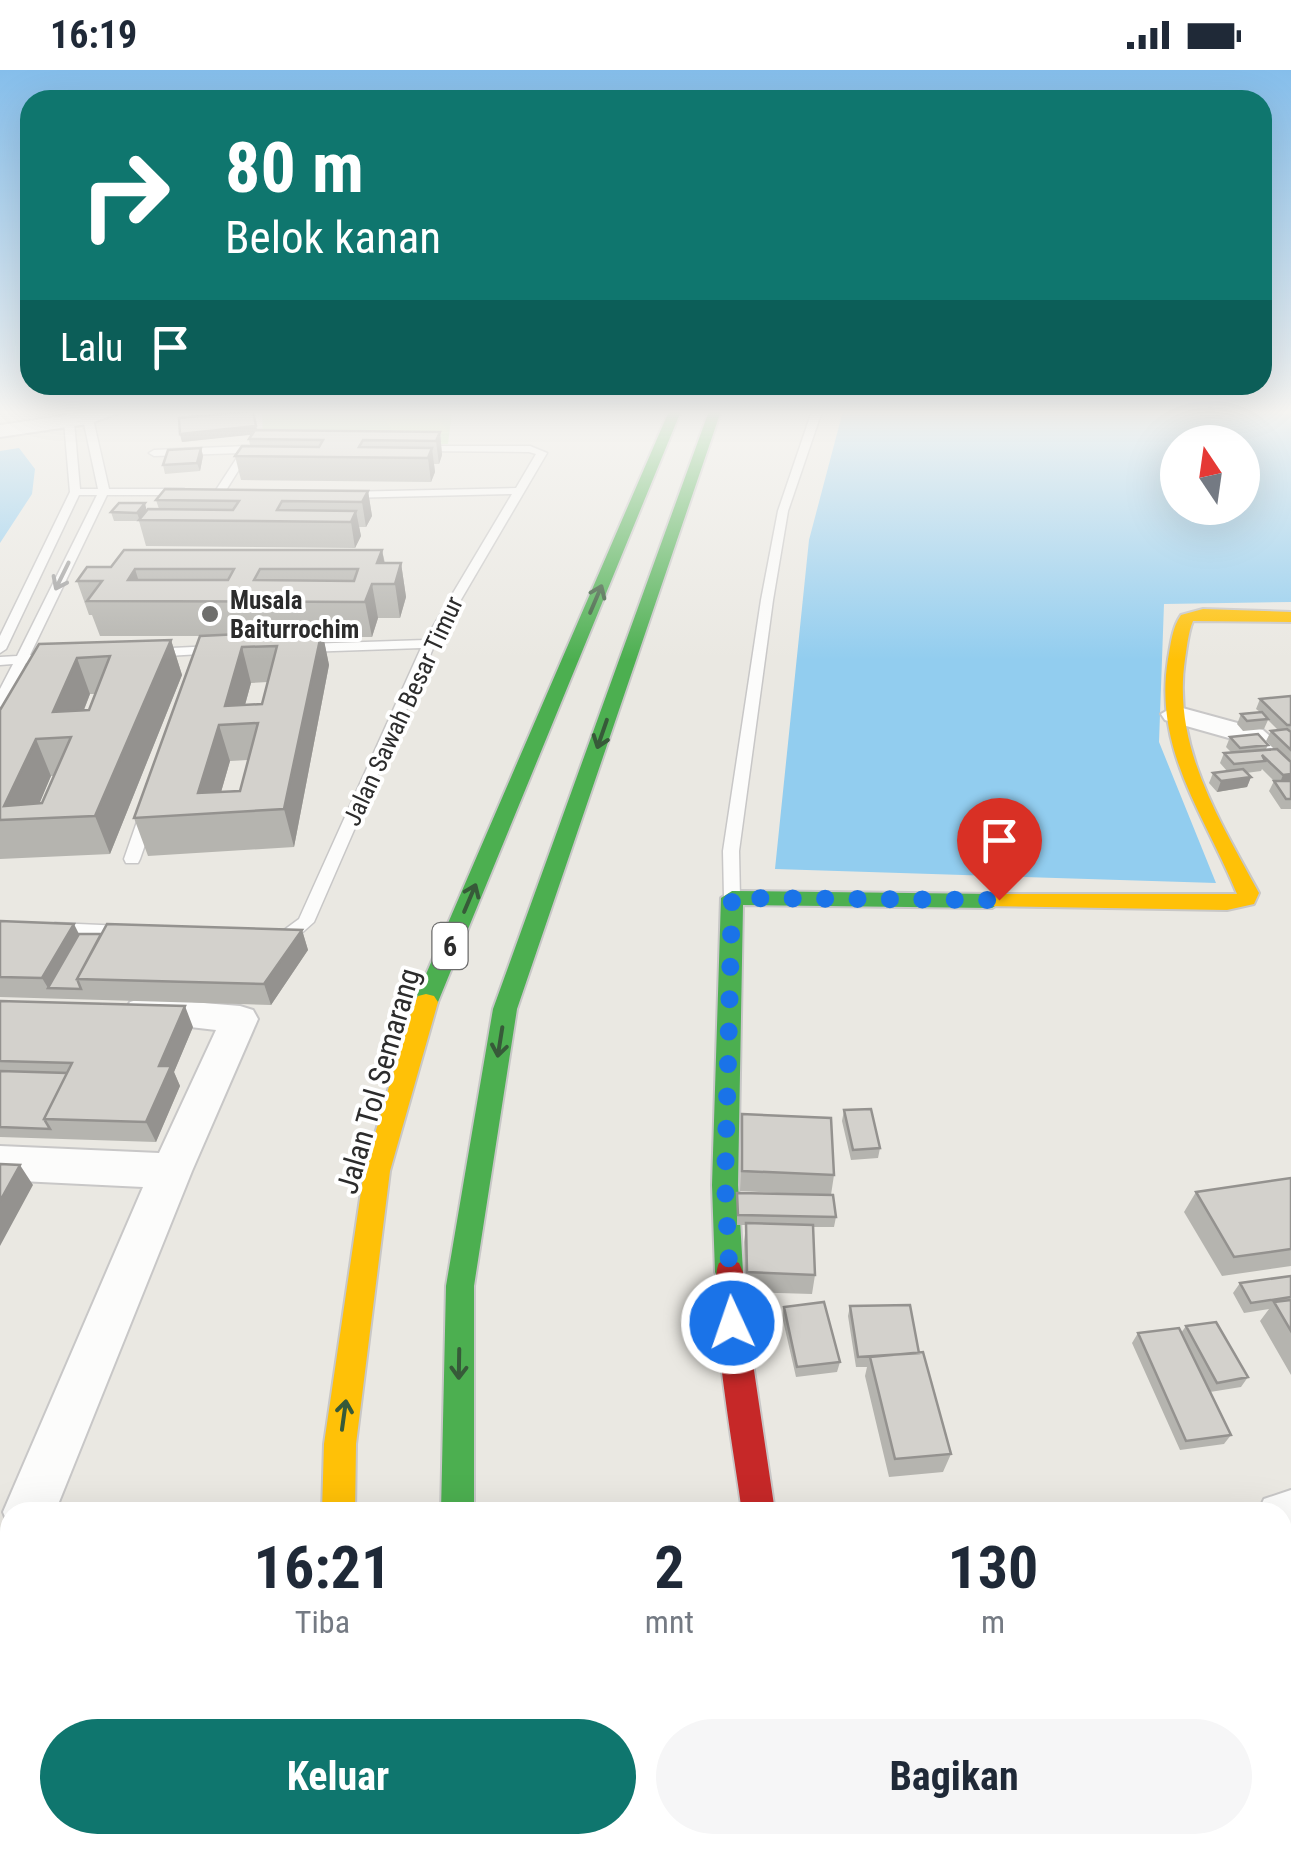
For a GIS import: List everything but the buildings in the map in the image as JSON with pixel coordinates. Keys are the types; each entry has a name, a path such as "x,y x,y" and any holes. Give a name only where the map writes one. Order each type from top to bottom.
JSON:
{"main road":[{"name":"Jalan Tol Semarang","path":"338,1502 340,1444 377,1172 424,1006 640,494"},
{"path":"456,1502 460,1286 505,1010 686,494"},
{"path":"758,1502 732,1323 725,1184 732,898 1239,902 1246,899 1248,893 1201,799 1175,714 1173,698 1182,625 1187,618 1203,614 1291,616"}],"street":[{"path":"1175,714 1253,736 1291,771"},
{"path":"33,1502 170,1172 240,1019 113,1010"},
{"path":"0,1163 170,1172"}],"lane":[{"path":"0,650 74,494"},
{"path":"0,703 103,494"},
{"path":"136,494 187,503"},
{"path":"333,499 397,504 464,494"},
{"name":"Jalan Sawah Besar Timur","path":"250,936 289,935 306,922 429,644 515,494"},
{"path":"732,898 731,851 767,600 789,494"},
{"path":"207,505 226,505"},
{"path":"298,648 429,644"},
{"path":"130,654 223,650"},
{"path":"198,668 204,651"},
{"path":"0,660 75,656"},
{"path":"132,859 150,807"},
{"path":"38,928 135,932"}],"water":[{"path":"0,494 32,494 0,543"},
{"path":"821,494 1160,494 1160,525 1260,525 1260,494 1291,494 1291,602 1164,604 1159,742 1216,883 775,869 809,540"}],"traffic: fast":[{"path":"426,1002 640,494"},
{"path":"457,1502 460,1286 505,1009 686,494"},
{"path":"729,1272 725,1185 732,898 992,901"}],"traffic: slow":[{"path":"992,901 1227,903 1246,899 1248,893 1199,798 1180,748 1173,696 1176,660 1182,625 1187,618 1203,614 1291,617"},
{"path":"338,1502 340,1444 377,1171 426,1002"}],"traffic: jam":[{"path":"729,1272 732,1323 758,1502"}],"place":[{"name":"Musala Baiturrochim","path":"210,614"}],"route":[{"path":"732,1323 725,1184 732,898 999,900"}]}
